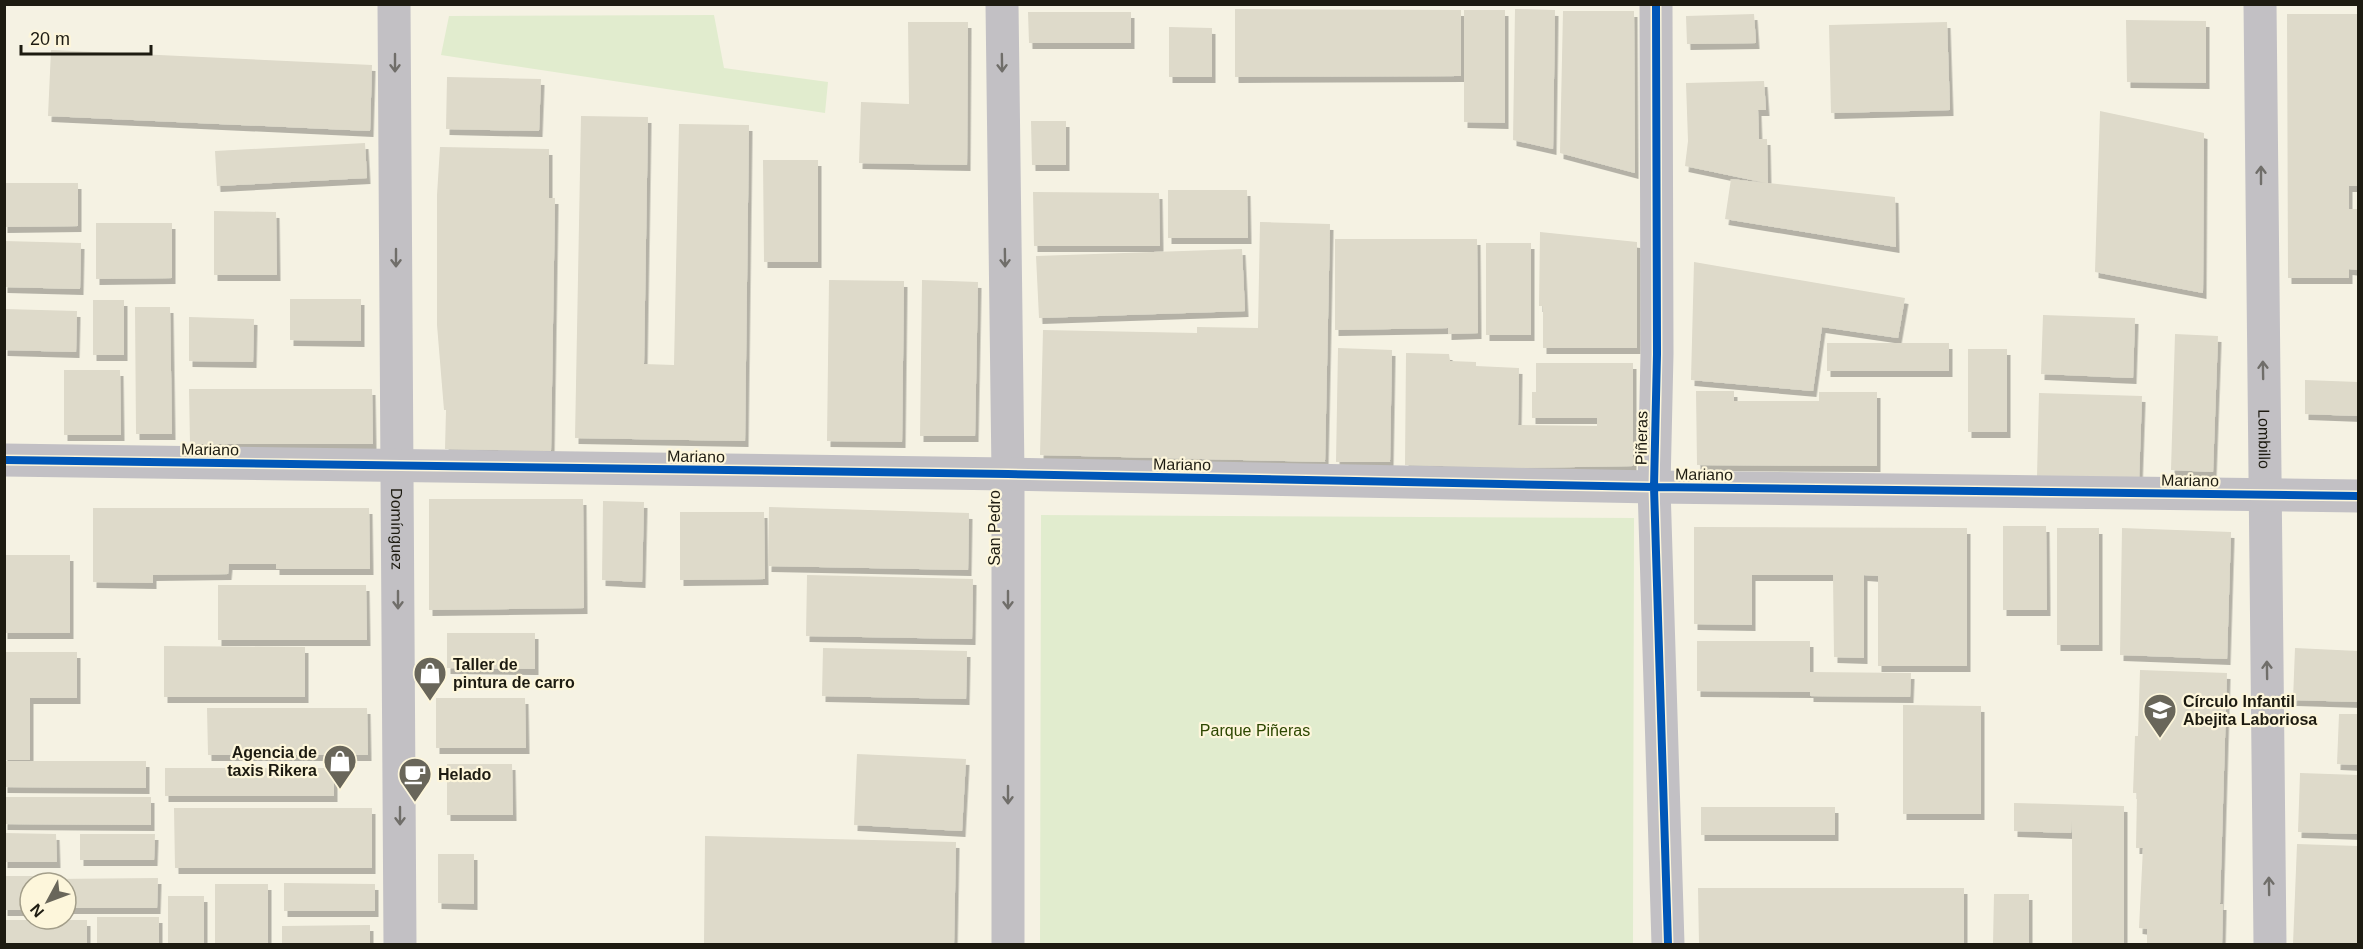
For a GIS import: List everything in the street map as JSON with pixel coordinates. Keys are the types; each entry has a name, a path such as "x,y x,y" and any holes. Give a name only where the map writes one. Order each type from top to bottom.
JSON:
{"street":[{"name":"Domínguez","path":"394,4 400,945"},
{"name":"San Pedro","path":"1002,4 1008,474 1008,945"},
{"name":"Piñeras","path":"1656,4 1654,487 1668,945"},
{"name":"Lombillo","path":"2260,4 2270,945"},
{"name":"Mariano","path":"4,460 2358,496"}],"green space":[{"path":"714,15 724,68 828,82 825,113 441,55 449,16"},
{"name":"Parque Piñeras","path":"1041,515 1634,518 1633,944 1040,944"}],"building":[{"path":"1235,9 1461,10 1461,76 1235,77"},
{"path":"1515,9 1555,10 1553,149 1513,140"},
{"path":"1464,10 1505,10 1505,123 1464,122"},
{"path":"1563,11 1634,11 1635,173 1560,153"},
{"path":"1028,12 1131,12 1131,43 1029,43"},
{"path":"1754,14 1756,43 1687,44 1686,16"},
{"path":"2287,14 2358,14 2358,186 2349,186 2349,209 2358,209 2358,270 2349,269 2349,278 2288,278"},
{"path":"2126,20 2206,21 2206,83 2127,82"},
{"path":"908,22 968,22 967,165 859,163 861,102 909,104"},
{"path":"1947,22 1950,110 1831,113 1829,25"},
{"path":"1169,27 1212,28 1212,77 1169,77"},
{"path":"51,50 372,65 370,131 48,116"},
{"path":"447,77 541,79 539,131 446,129"},
{"path":"1764,81 1766,110 1758,110 1759,139 1767,139 1768,183 1895,197 1896,247 1725,219 1731,179 1766,183 1685,166 1688,141 1686,83"},
{"path":"2100,111 2204,133 2203,293 2095,272"},
{"path":"581,116 648,117 644,364 674,365 679,124 749,125 745,441 575,438"},
{"path":"1031,121 1066,121 1066,165 1032,165"},
{"path":"365,143 367,178 217,186 215,151"},
{"path":"440,147 549,149 549,198 555,198 551,451 445,449 446,410 444,410 437,325 437,195"},
{"path":"763,160 818,160 818,262 764,262"},
{"path":"4,183 78,183 78,226 4,227"},
{"path":"1168,190 1247,190 1248,238 1168,238"},
{"path":"1033,192 1159,193 1160,246 1034,246"},
{"path":"214,211 276,212 277,275 214,275"},
{"path":"1260,222 1330,224 1325,462 1040,455 1043,330 1197,333 1197,327 1258,328"},
{"path":"96,223 172,223 172,278 96,279"},
{"path":"1540,232 1637,242 1637,348 1543,348 1543,306 1539,306"},
{"path":"1335,239 1477,239 1478,333 1448,334 1448,328 1335,330"},
{"path":"4,241 81,243 80,289 4,287"},
{"path":"1486,243 1531,243 1531,335 1486,335"},
{"path":"1242,249 1245,311 1039,318 1036,256"},
{"path":"1694,262 1905,298 1898,338 1822,327 1813,391 1691,380"},
{"path":"829,280 904,281 902,442 827,441"},
{"path":"922,280 978,282 975,436 920,436"},
{"path":"290,299 361,299 361,341 290,340"},
{"path":"93,300 124,300 124,355 93,355"},
{"path":"135,307 170,307 172,434 136,434"},
{"path":"4,309 77,311 76,352 4,350"},
{"path":"2043,315 2135,318 2133,378 2041,374"},
{"path":"189,317 254,319 253,362 189,361"},
{"path":"2175,334 2218,336 2213,472 2171,470"},
{"path":"1827,343 1949,343 1949,371 1827,371"},
{"path":"1338,348 1392,350 1390,462 1336,462"},
{"path":"1968,349 2007,349 2007,432 1968,432"},
{"path":"1406,353 1449,354 1450,361 1476,362 1476,366 1519,368 1518,425 1597,426 1597,418 1532,418 1532,392 1536,392 1536,363 1633,363 1633,466 1517,468 1405,465"},
{"path":"64,370 120,370 121,435 64,435"},
{"path":"2305,380 2358,382 2358,416 2305,414"},
{"path":"189,389 372,389 373,444 190,444"},
{"path":"1696,391 1734,391 1734,401 1819,401 1819,392 1877,392 1877,466 1697,465"},
{"path":"2039,393 2142,396 2139,481 2037,477"},
{"path":"429,499 583,499 584,608 429,610"},
{"path":"603,501 644,502 642,582 602,580"},
{"path":"769,507 969,513 968,570 768,566"},
{"path":"93,508 369,508 370,569 276,569 276,564 229,564 228,574 153,575 153,583 93,582"},
{"path":"680,512 764,512 765,579 680,580"},
{"path":"2003,526 2046,526 2047,610 2003,610"},
{"path":"1694,527 1967,528 1967,666 1878,666 1878,576 1864,575 1864,658 1834,657 1833,575 1752,575 1752,625 1694,624"},
{"path":"2057,528 2099,528 2099,645 2057,645"},
{"path":"2122,528 2231,532 2227,659 2120,655"},
{"path":"4,555 70,555 70,633 4,633"},
{"path":"807,575 973,579 972,639 806,636"},
{"path":"218,585 366,585 367,640 218,640"},
{"path":"447,633 535,633 535,669 447,668"},
{"path":"1697,641 1810,641 1810,672 1911,673 1910,697 1810,696 1810,692 1697,691"},
{"path":"164,646 305,647 305,697 164,697"},
{"path":"823,648 967,651 966,699 822,696"},
{"path":"2295,648 2358,651 2358,702 2293,700"},
{"path":"4,652 77,652 77,698 30,698 30,760 4,760"},
{"path":"2140,670 2227,673 2220,904 2223,904 2222,944 2147,944 2147,929 2139,928 2143,848 2136,848 2137,793 2133,793"},
{"path":"436,698 525,698 526,748 436,748"},
{"path":"1903,705 1981,706 1981,814 1903,814"},
{"path":"207,708 367,708 368,755 208,755"},
{"path":"2339,714 2358,714 2358,765 2337,764"},
{"path":"857,754 966,759 962,831 854,825"},
{"path":"4,761 146,761 146,788 4,787"},
{"path":"447,764 512,764 513,815 447,815"},
{"path":"165,768 334,768 334,796 165,796"},
{"path":"2300,773 2358,775 2358,834 2298,832"},
{"path":"4,797 151,797 151,825 4,824"},
{"path":"2014,803 2124,806 2124,944 2072,944 2072,821 2071,833 2014,831"},
{"path":"1701,807 1835,807 1835,835 1701,835"},
{"path":"174,808 372,808 372,868 175,868"},
{"path":"4,833 56,834 57,862 4,862"},
{"path":"80,834 155,834 154,860 80,860"},
{"path":"705,836 956,842 954,944 704,944"},
{"path":"2297,844 2358,846 2358,944 2293,944"},
{"path":"438,854 474,854 474,904 438,903"},
{"path":"4,876 18,876 18,910 4,910"},
{"path":"158,878 157,908 78,908 78,879"},
{"path":"284,883 375,884 375,911 284,911"},
{"path":"215,884 268,884 268,944 215,944"},
{"path":"1698,888 1964,888 1964,944 1699,944"},
{"path":"1994,894 2029,894 2029,944 1993,944"},
{"path":"168,896 204,896 204,944 168,944"},
{"path":"97,917 159,917 159,944 97,944"},
{"path":"4,920 18,920 18,931 78,931 78,920 87,920 87,944 4,944"},
{"path":"370,925 370,944 282,944 282,926"}],"cycle path":[{"path":"1656,4 1657,354 1654,487 1668,944"},
{"path":"4,460 2358,496"}],"place":[{"name":"Taller de pintura de carro","path":"430,702"},
{"name":"Círculo Infantil Abejita Laboriosa","path":"2160,739"},
{"name":"Agencia de taxis Rikera","path":"340,790"},
{"name":"Helado","path":"415,803"}]}
